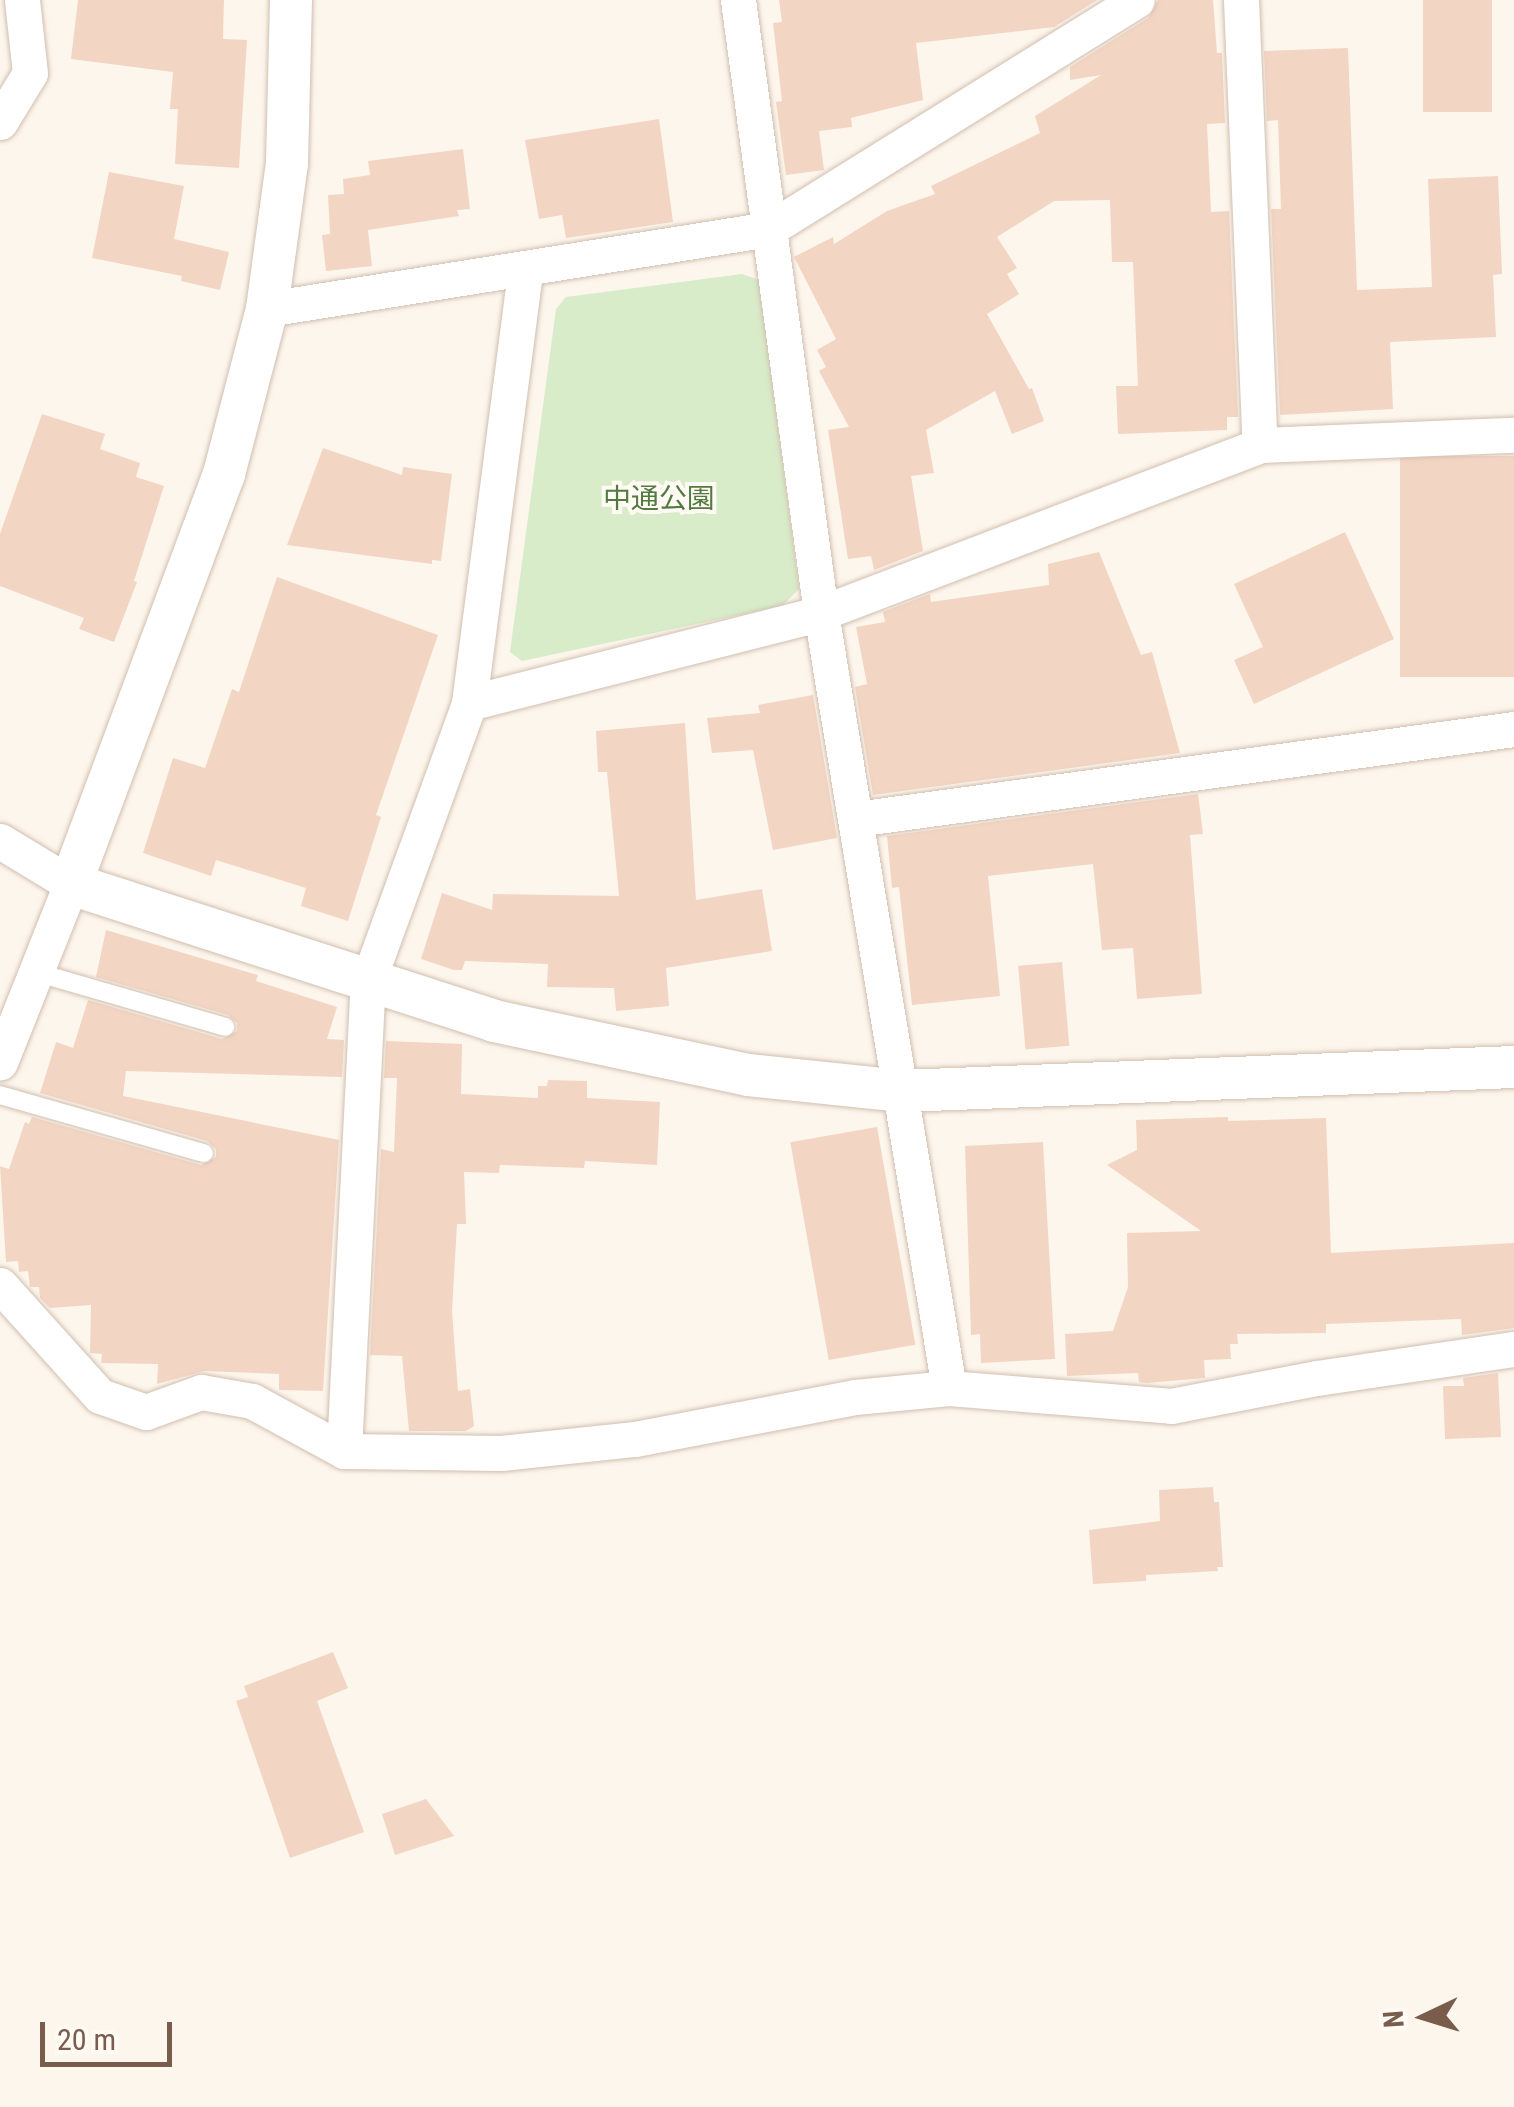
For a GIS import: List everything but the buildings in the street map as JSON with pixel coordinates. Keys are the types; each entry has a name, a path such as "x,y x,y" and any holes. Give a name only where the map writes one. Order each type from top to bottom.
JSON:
{"street":[{"path":"0,122 30,73 22,0"},
{"path":"0,1062 224,474 267,309 287,162 291,0"},
{"path":"738,0 822,612 950,1388"},
{"path":"267,309 525,271 769,229 1137,0"},
{"path":"1241,0 1260,446"},
{"path":"344,1451 368,982 469,703 525,271"},
{"path":"469,703 822,612 1260,446 1514,435"},
{"path":"856,819 1514,729"},
{"path":"0,841 71,884 368,982 494,1021 748,1075 903,1090 1514,1067"},
{"path":"0,1285 100,1396 146,1412 201,1392 252,1401 344,1451 500,1454 635,1439 855,1397 950,1388 1171,1406 1317,1378 1514,1349"}],"lane":[{"path":"35,972 225,1027"},
{"path":"0,1094 204,1153"}],"green space":[{"name":"中通公園","path":"742,274 759,280 799,589 782,606 522,661 510,652 556,309 566,297"}]}
